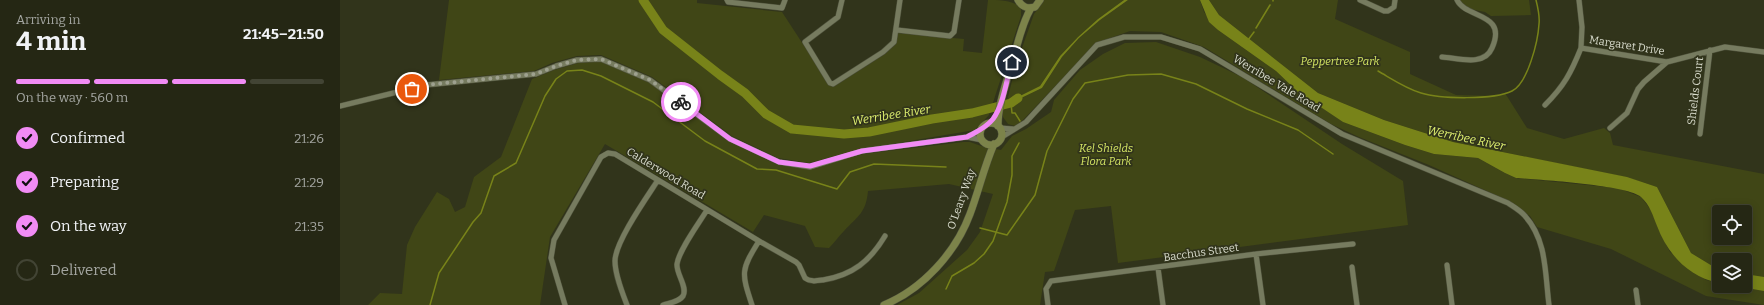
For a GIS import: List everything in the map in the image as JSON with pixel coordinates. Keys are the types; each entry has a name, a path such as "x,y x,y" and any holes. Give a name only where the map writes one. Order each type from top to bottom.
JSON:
{"street":[{"path":"727,0 728,2 782,8 785,0"},
{"path":"842,0 838,17 805,42 830,83 836,83 883,52 894,42 897,30 900,0"},
{"path":"897,30 950,36 954,32 959,0"},
{"path":"340,106 426,85 536,74 577,60 601,59 650,80 730,139 779,162 810,166 862,151 967,137 981,130 988,124 998,110 1024,20 1032,8 1037,5 1040,0"},
{"path":"1360,0 1384,11 1388,11 1394,7 1395,0"},
{"path":"1442,57 1474,60 1481,59 1488,55 1494,42 1495,29 1492,23 1483,16 1460,6 1458,0"},
{"name":"Margaret Drive","path":"1579,0 1582,27 1581,48 1667,62 1725,47 1764,52"},
{"path":"1020,3 1032,8"},
{"path":"1020,3 1024,20"},
{"name":"Werribee Vale Road","path":"1002,137 1026,122 1097,45 1124,37 1161,37 1200,49 1342,134 1508,203 1524,215 1533,226 1539,237 1542,246 1549,305"},
{"path":"1545,105 1562,88 1574,68 1581,48"},
{"name":"Shields Court","path":"1700,134 1710,50"},
{"path":"1610,128 1628,113 1638,89 1644,82 1667,62"},
{"path":"967,137 994,144 999,142 1002,137 999,127 998,110"},
{"path":"988,124 1013,129"},
{"path":"981,130 984,141"},
{"name":"O'Leary Way","path":"984,141 986,162"},
{"name":"O'Leary Way","path":"884,305 914,288 934,270 959,239 970,214 986,162 994,144"},
{"name":"Calderwood Road","path":"565,305 551,258 554,240 601,157 608,153 615,154 706,210 796,262 807,280 812,281 827,279 848,273 860,266 873,253 885,236"},
{"path":"627,305 616,269 616,252 658,180"},
{"path":"663,305 680,300 683,296 684,289 677,269 679,257 706,210"},
{"path":"752,305 743,275 746,261 759,240"},
{"name":"Bacchus Street","path":"1048,305 1046,289 1051,281 1256,254 1353,244"},
{"path":"1256,254 1263,305"},
{"path":"1447,265 1452,305"},
{"path":"1352,267 1357,305"},
{"path":"1158,268 1163,305"},
{"path":"1636,290 1638,305"}],"green space":[{"path":"449,0 697,0 697,3 782,12 829,84 835,86 885,54 896,44 898,33 964,39 963,51 982,53 988,0 1013,3 1021,7 1021,16 989,115 975,130 862,149 809,163 778,158 732,136 652,77 601,55 577,56 552,63 534,71 439,80"},
{"path":"1042,0 1124,0 1098,19 1078,37 1060,56 1040,86 1006,105 1016,65 1034,14 1041,5"},
{"path":"1128,0 1200,0 1204,12 1218,30 1276,71 1298,92 1343,122 1434,154 1478,158 1516,178 1618,188 1641,197 1651,210 1670,252 1706,280 1712,281 1712,293 1752,293 1752,288 1764,290 1764,305 1706,296 1611,249 1537,227 1530,216 1507,200 1429,165 1331,124 1204,47 1161,32 1130,31 1096,43 1023,120 1015,126 1008,124 1003,117 1003,110 1017,100 1042,88 1062,57 1079,38 1100,20"},
{"name":"Peppertree Park","path":"1209,0 1338,0 1335,19 1410,52 1410,74 1456,95 1496,96 1505,93 1527,128 1564,139 1604,128 1610,133 1613,145 1764,174 1764,278 1752,276 1752,253 1712,253 1712,266 1691,253 1657,187 1625,177 1453,142 1384,120 1318,93 1219,15"},
{"path":"1460,0 1529,0 1531,15 1491,16 1485,12 1470,9 1462,4"},
{"name":"Kel Shields Flora Park","path":"1156,42 1200,57 1242,77 1342,144 1403,181 1408,225 1118,263 1111,206 1075,210 1054,271 1045,272 1040,305 897,305 919,293 967,250 980,232 993,194 949,184 868,191 865,204 860,214 831,246 829,248 815,247 805,226 764,215 753,232 605,144 550,237 540,305 368,305 380,293 402,294 407,245 415,227 437,192 449,199 455,212 465,207 474,177 501,157 532,79 554,70 578,63 600,61 650,83 730,142 776,164 809,169 863,154 963,142 970,142 984,147 1001,150 1012,136 1026,129 1051,112 1054,100 1080,70 1103,54 1125,43"}],"shaded area":[{"path":"1124,0 1128,0 1100,20 1079,38 1062,57 1042,88 1017,100 1000,112 999,110 1016,98 1040,86 1060,56 1078,37 1098,19"},
{"path":"1200,0 1209,0 1219,15 1318,93 1384,120 1453,142 1627,177 1657,187 1691,253 1712,266 1712,281 1698,276 1689,270 1674,255 1662,237 1651,211 1641,197 1619,189 1602,186 1516,178 1478,158 1434,154 1343,122 1298,92 1276,71 1209,22"},
{"path":"1752,275 1764,277 1764,291 1752,289"}],"waterway":[{"name":"Werribee River","path":"643,0 663,30 745,93 766,114 792,129 844,134 869,132 932,119 972,113 1011,103 1018,98"},
{"path":"1378,71 1410,89 1430,95 1467,98 1493,96 1512,91 1518,87 1523,80 1534,51 1539,21 1539,12 1536,0"},
{"path":"1256,28 1270,5"},
{"path":"1248,40 1254,32"},
{"path":"430,305 439,273 473,222 481,213 494,176 516,163 545,96 556,79 567,71 582,70 601,76 653,102 705,141 757,169 776,170 837,189 850,172 874,164 946,167"},
{"path":"980,228 1007,235 1035,195 1047,151 1073,99 1085,83 1128,75 1161,74 1196,84 1247,109 1298,130 1333,154"},
{"path":"1011,103 1012,113 1015,113 1020,121"},
{"path":"946,289 952,276 974,263 984,254 993,241 1007,202 1012,175 1012,156 1019,143"}],"way so far":[{"path":"412,89 426,85 536,74 577,60 601,59 650,80 681,102"}],"route":[{"path":"681,102 730,139 779,162 810,166 862,151 967,137 981,130 992,120 998,110 1012,62"}]}
